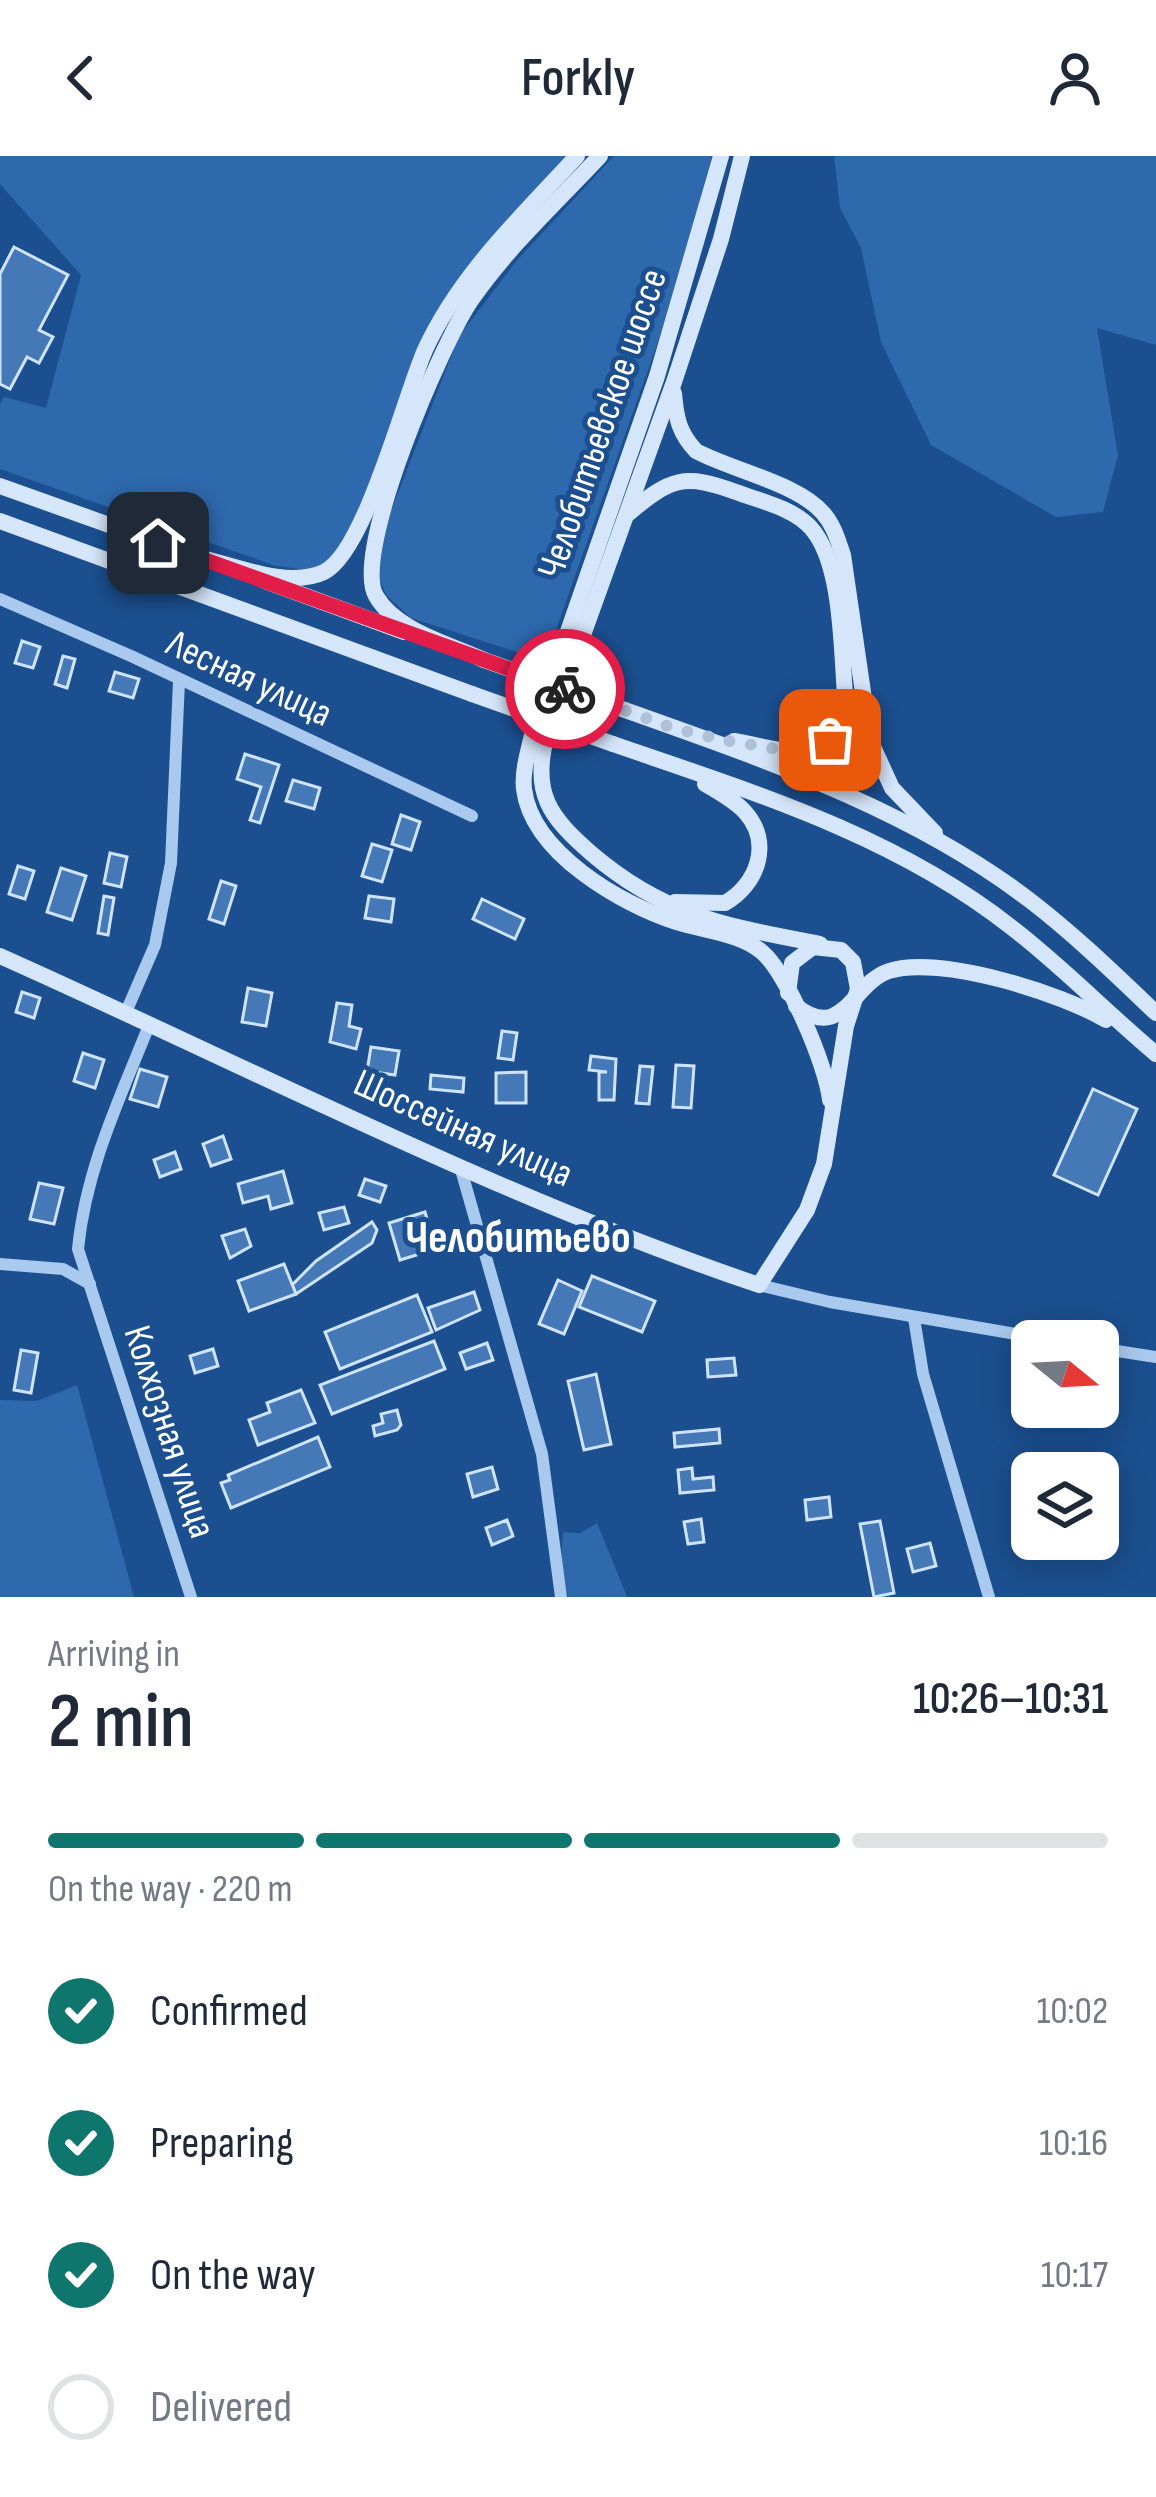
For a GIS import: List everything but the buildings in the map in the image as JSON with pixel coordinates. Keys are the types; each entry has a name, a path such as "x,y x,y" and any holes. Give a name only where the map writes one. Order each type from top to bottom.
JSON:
{"street":[{"path":"198,557 287,577 310,577 341,560 363,518 439,322 482,260 577,156"},
{"path":"484,660 390,614 370,584 371,548 453,330 494,270 600,156"},
{"name":"Челобитьевское шоссе","path":"742,156 721,239 674,382 547,735 540,774 542,795 578,841 648,896 693,916 832,947"},
{"name":"Челобитьевское шоссе","path":"720,161 657,376 532,735 523,786 536,824 568,861 596,882 652,913 749,943 765,954 791,998 827,1079 827,1149"},
{"path":"674,382 676,418 683,437 696,451 803,497 835,531 843,555 870,740 879,766 909,808 964,856"},
{"path":"628,513 672,482 707,482 793,514 810,526 832,569 846,707 830,740 801,753 673,728"},
{"path":"0,486 814,781 964,856 1031,901 1156,1013"},
{"path":"0,521 801,809 882,846 1011,927 1149,1048"},
{"name":"Лесная улица","path":"0,599 472,816"},
{"path":"126,1012 154,945 171,863 179,681"},
{"path":"619,876 667,901 725,903 751,882 758,862 759,844 744,811 709,786 656,759"},
{"path":"856,997 859,981 854,962 832,947 813,947 799,955 788,973 791,998 808,1015 824,1018 843,1012 875,977 889,971 928,968 1023,984 1057,995 1149,1048"},
{"name":"Шоссейная улица","path":"0,956 642,1243 759,1285 1011,1334"},
{"path":"1104,964 1156,997"},
{"name":"Челобитьевское шоссе","path":"759,1285 807,1210 827,1149 846,1027 856,997"},
{"name":"Колхозная улица","path":"150,1023 93,1163 82,1204 78,1249 191,1597"},
{"path":"460,1165 542,1454 561,1597"},
{"path":"64,1269 78,1249"},
{"name":"Колхозная улица","path":"0,1264 64,1269 91,1284"},
{"path":"914,1318 923,1374 989,1597"},
{"path":"1119,1351 1156,1357"}],"shaded area":[{"path":"0,156 570,156 513,216 398,402 358,515 329,561 308,570 276,566 0,469 0,404 4,397 46,408 81,275 0,184"},
{"path":"614,156 712,156 671,305 545,661 411,618 387,596 376,573 382,534 459,336 518,259"},
{"path":"834,156 1156,156 1156,345 1097,328 1118,455 1103,512 1056,517 931,445 881,342 861,248 840,208"},
{"path":"77,1385 134,1597 0,1597 0,1400 37,1401"},
{"path":"597,1523 626,1597 568,1597 561,1561 563,1532 580,1533"}],"way so far":[{"path":"565,689 673,728 723,740 801,753 830,740"}],"district":[{"name":"Челобитьево","path":"518,1238"}],"route":[{"path":"158,543 565,689"}]}
